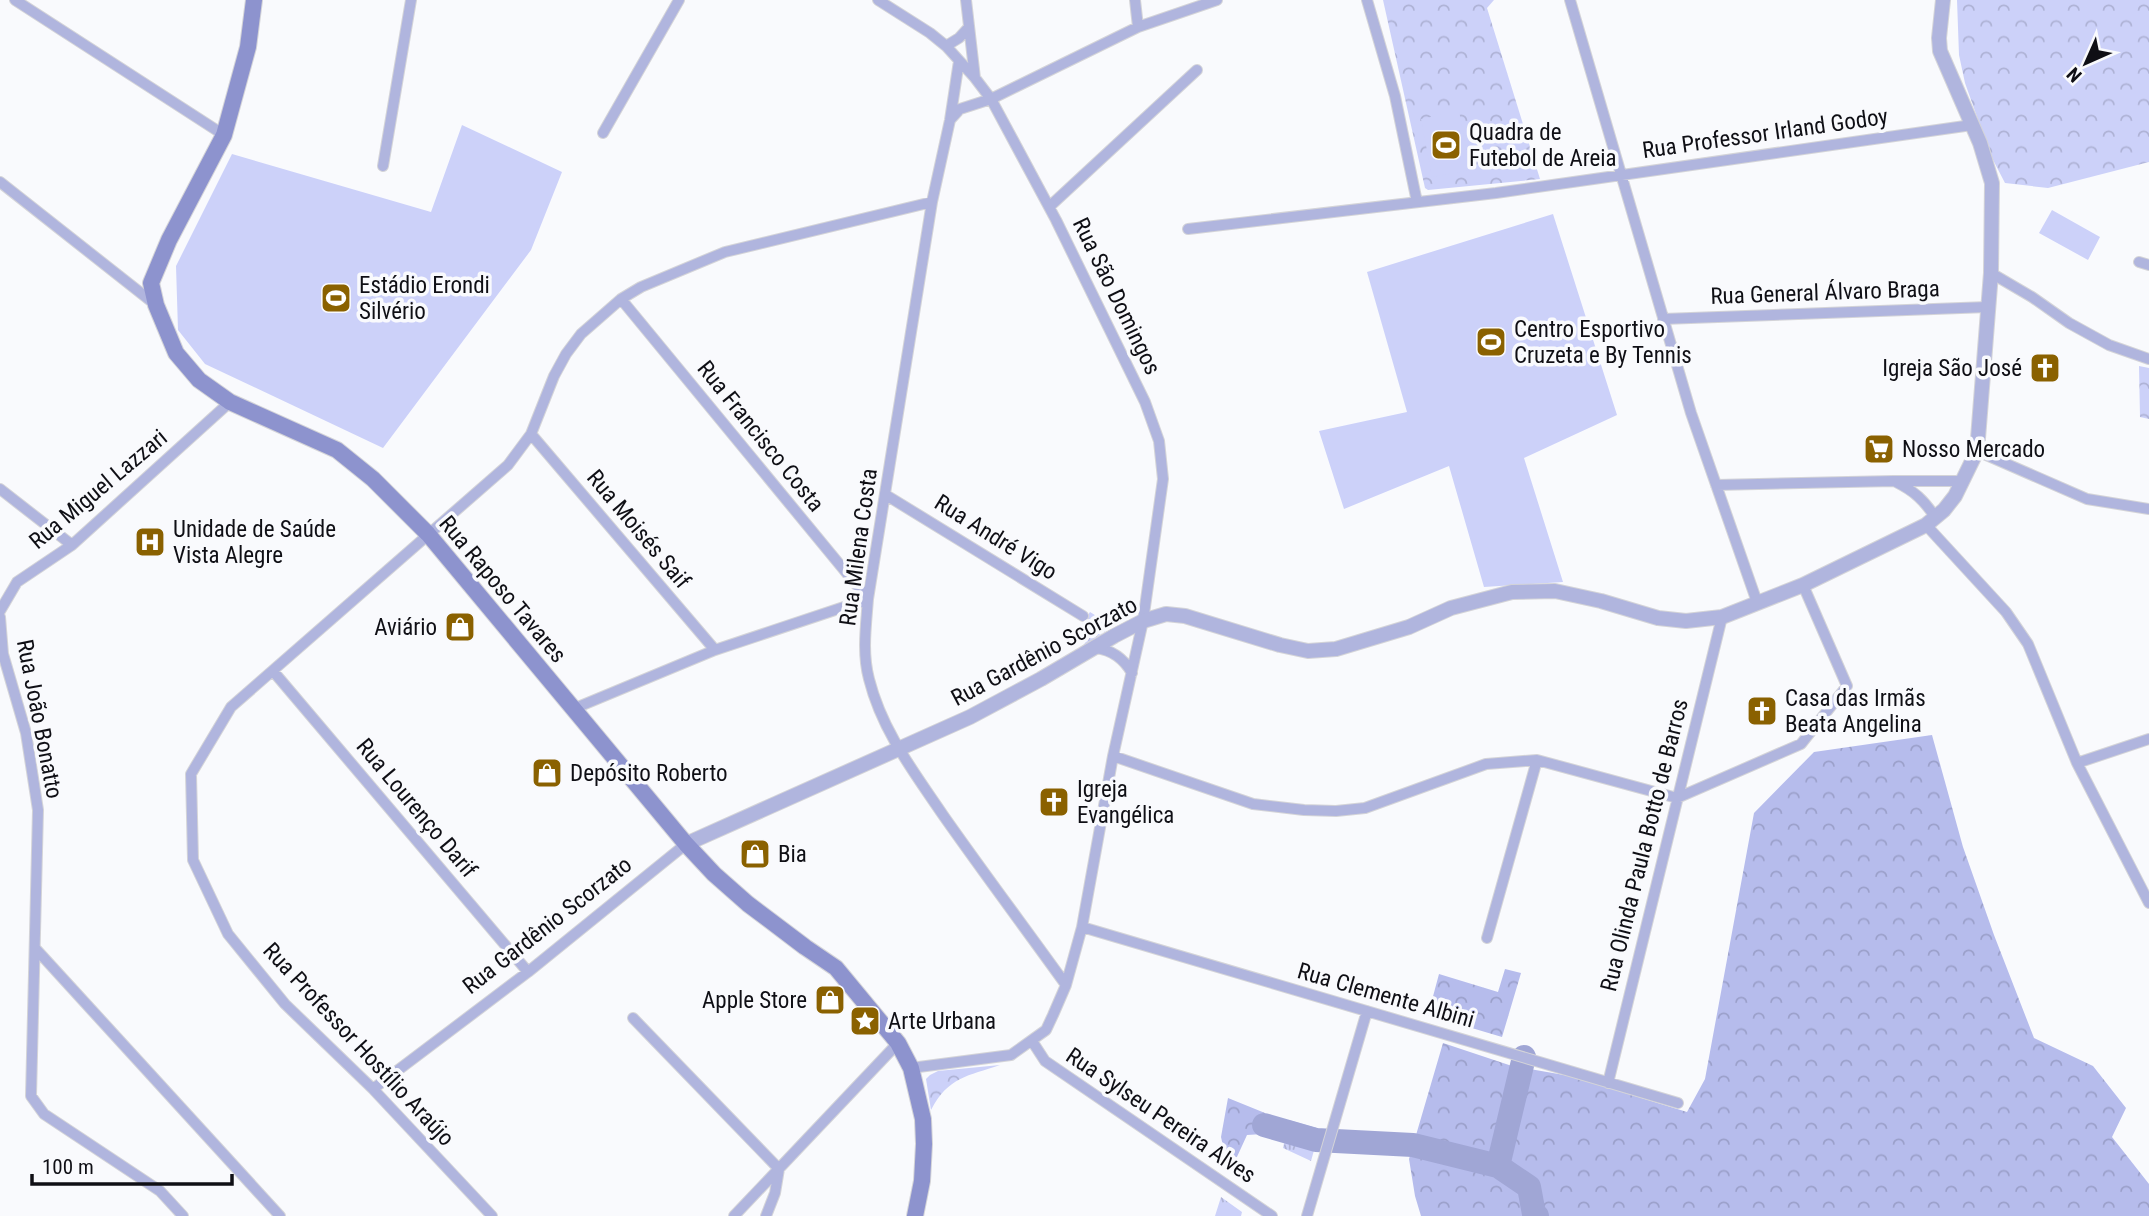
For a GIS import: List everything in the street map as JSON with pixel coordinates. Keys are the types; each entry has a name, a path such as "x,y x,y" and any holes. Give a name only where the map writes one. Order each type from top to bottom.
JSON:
{"main road":[{"name":"Rua Raposo Tavares","path":"254,0 248,47 224,135 169,240 151,283 156,305 176,353 199,380 230,402 337,450 373,479 428,534 686,844 714,874 748,904 836,968 861,996 898,1043 911,1068 923,1119 924,1144 922,1181 915,1216"}],"street":[{"path":"15,0 224,135"},
{"path":"383,166 411,0"},
{"path":"603,133 679,0"},
{"name":"Rua São Domingos","path":"878,0 919,25 946,46 990,99 1049,207 1145,402 1159,441 1163,479 1143,621 1113,756 1082,927 1066,985 1045,1030 1012,1055 911,1068"},
{"path":"965,0 975,78"},
{"path":"1135,0 1138,27"},
{"path":"950,120 960,108 990,99 1138,27 1217,0"},
{"path":"1367,0 1395,96 1416,202"},
{"path":"1570,0 1691,413 1758,602"},
{"name":"Rua Gardênio Scorzato","path":"373,1089 528,972 686,844 970,717 1143,621 1166,614 1185,616 1308,651 1336,649 1409,627 1451,608 1512,592 1555,591 1658,618 1686,621 1722,617 1803,585 1930,521 1955,496 1977,451 1991,273 1992,183 1972,125 1940,51 1943,0"},
{"path":"946,46 959,38 969,27"},
{"name":"Rua Milena Costa","path":"960,61 932,202 868,599 865,652 869,678 879,709 898,750 1066,985"},
{"path":"1049,207 1197,70"},
{"name":"Rua Professor Irland Godoy","path":"1188,229 1621,176 1972,125"},
{"path":"0,182 156,305"},
{"name":"Rua Professor Hostílio Araújo","path":"492,1216 373,1089 285,1004 228,934 193,860 191,774 231,707 508,465 531,435 554,376 566,354 581,334 621,299 725,253 932,202"},
{"path":"1991,273 2109,345 2149,359"},
{"name":"Rua Francisco Costa","path":"621,299 868,599"},
{"name":"Rua General Álvaro Braga","path":"1663,319 1988,307"},
{"name":"Rua Miguel Lazzari","path":"0,611 17,582 72,545 230,402"},
{"name":"Rua Moisés Saif","path":"531,435 715,650"},
{"path":"1977,451 2087,499 2149,509"},
{"path":"1894,481 1912,490 1925,502 1930,521 2006,612 2028,644 2077,763 2149,902"},
{"path":"1716,485 1963,481"},
{"path":"0,489 72,545"},
{"name":"Rua André Vigo","path":"886,495 1083,616"},
{"path":"1113,756 1253,804 1336,811 1365,808 1486,764 1537,760 1677,798 1801,744 1847,685 1803,585"},
{"path":"573,709 715,650 868,599"},
{"name":"Rua João Bonatto","path":"0,617 3,654 26,733 38,810 31,1096 44,1114 160,1191 183,1216"},
{"name":"Rua Olinda Paula Botto de Barros","path":"1608,1083 1722,617"},
{"path":"1096,648 1106,649 1116,655 1127,664 1132,673"},
{"name":"Rua Lourenço Darif","path":"273,671 528,972"},
{"path":"2077,763 2149,739"},
{"path":"1487,938 1537,760"},
{"name":"Rua Clemente Albini","path":"1082,927 1678,1103"},
{"path":"35,948 279,1216"},
{"path":"1307,1216 1367,1011"},
{"path":"633,1018 779,1169"},
{"name":"Rua Sylseu Pereira Alves","path":"1032,1041 1045,1061 1272,1216"},
{"path":"734,1216 898,1043"},
{"path":"766,1216 775,1193 779,1169"}],"green space":[{"path":"1383,0 1494,0 1487,8 1540,179 1428,190 1425,188"},
{"path":"1957,0 2149,0 2149,162 2048,188 2005,183 1991,156 1965,83 1959,55"},
{"name":"Quadra de Futebol de Areia","path":"1459,111 1471,170 1432,177 1421,119"},
{"name":"Estádio Erondi Silvério","path":"462,125 562,172 531,250 383,448 205,364 178,330 176,266 232,154 431,212"},
{"path":"2052,210 2100,237 2088,260 2039,233"},
{"name":"Centro Esportivo Cruzeta e By Tennis","path":"1553,214 1617,415 1524,458 1563,582 1484,587 1449,466 1344,509 1319,431 1407,412 1367,272"},
{"path":"2139,366 2149,368 2149,419 2140,417"},
{"path":"1090,612 1107,620 1126,617 1082,647 1089,631 1082,624"},
{"path":"1932,735 1963,847 2034,1038 2093,1066 2126,1108 2112,1137 2149,1184 2149,1216 1421,1216 1409,1159 1443,1043 1512,1066 1570,1076 1687,1112 1705,1079 1754,813 1814,752"},
{"path":"1505,969 1521,973 1502,1037 1428,1015 1439,974 1498,992"},
{"path":"1000,1065 969,1075 952,1084 931,1110 926,1079 930,1075 938,1071"},
{"path":"1228,1098 1265,1113 1263,1134 1247,1135 1236,1159 1226,1159 1221,1137"},
{"path":"1289,1120 1320,1129 1311,1161 1283,1148"},
{"path":"1221,1197 1242,1212 1241,1216 1215,1216"}],"waterway":[{"path":"1498,1166 1524,1057"},
{"path":"1264,1125 1316,1140 1413,1145 1498,1166 1529,1187 1534,1214 1537,1216"}],"place":[{"name":"Quadra de Futebol de Areia","path":"1446,145"},
{"name":"Estádio Erondi Silvério","path":"336,298"},
{"name":"Centro Esportivo Cruzeta e By Tennis","path":"1491,342"},
{"name":"Igreja São José","path":"2045,368"},
{"name":"Nosso Mercado","path":"1879,449"},
{"name":"Unidade de Saúde Vista Alegre","path":"150,542"},
{"name":"Aviário","path":"460,627"},
{"name":"Casa das Irmãs Beata Angelina","path":"1762,711"},
{"name":"Depósito Roberto","path":"547,773"},
{"name":"Igreja Evangélica","path":"1054,802"},
{"name":"Bia","path":"755,854"},
{"name":"Apple Store","path":"830,1000"},
{"name":"Arte Urbana","path":"865,1021"}]}
